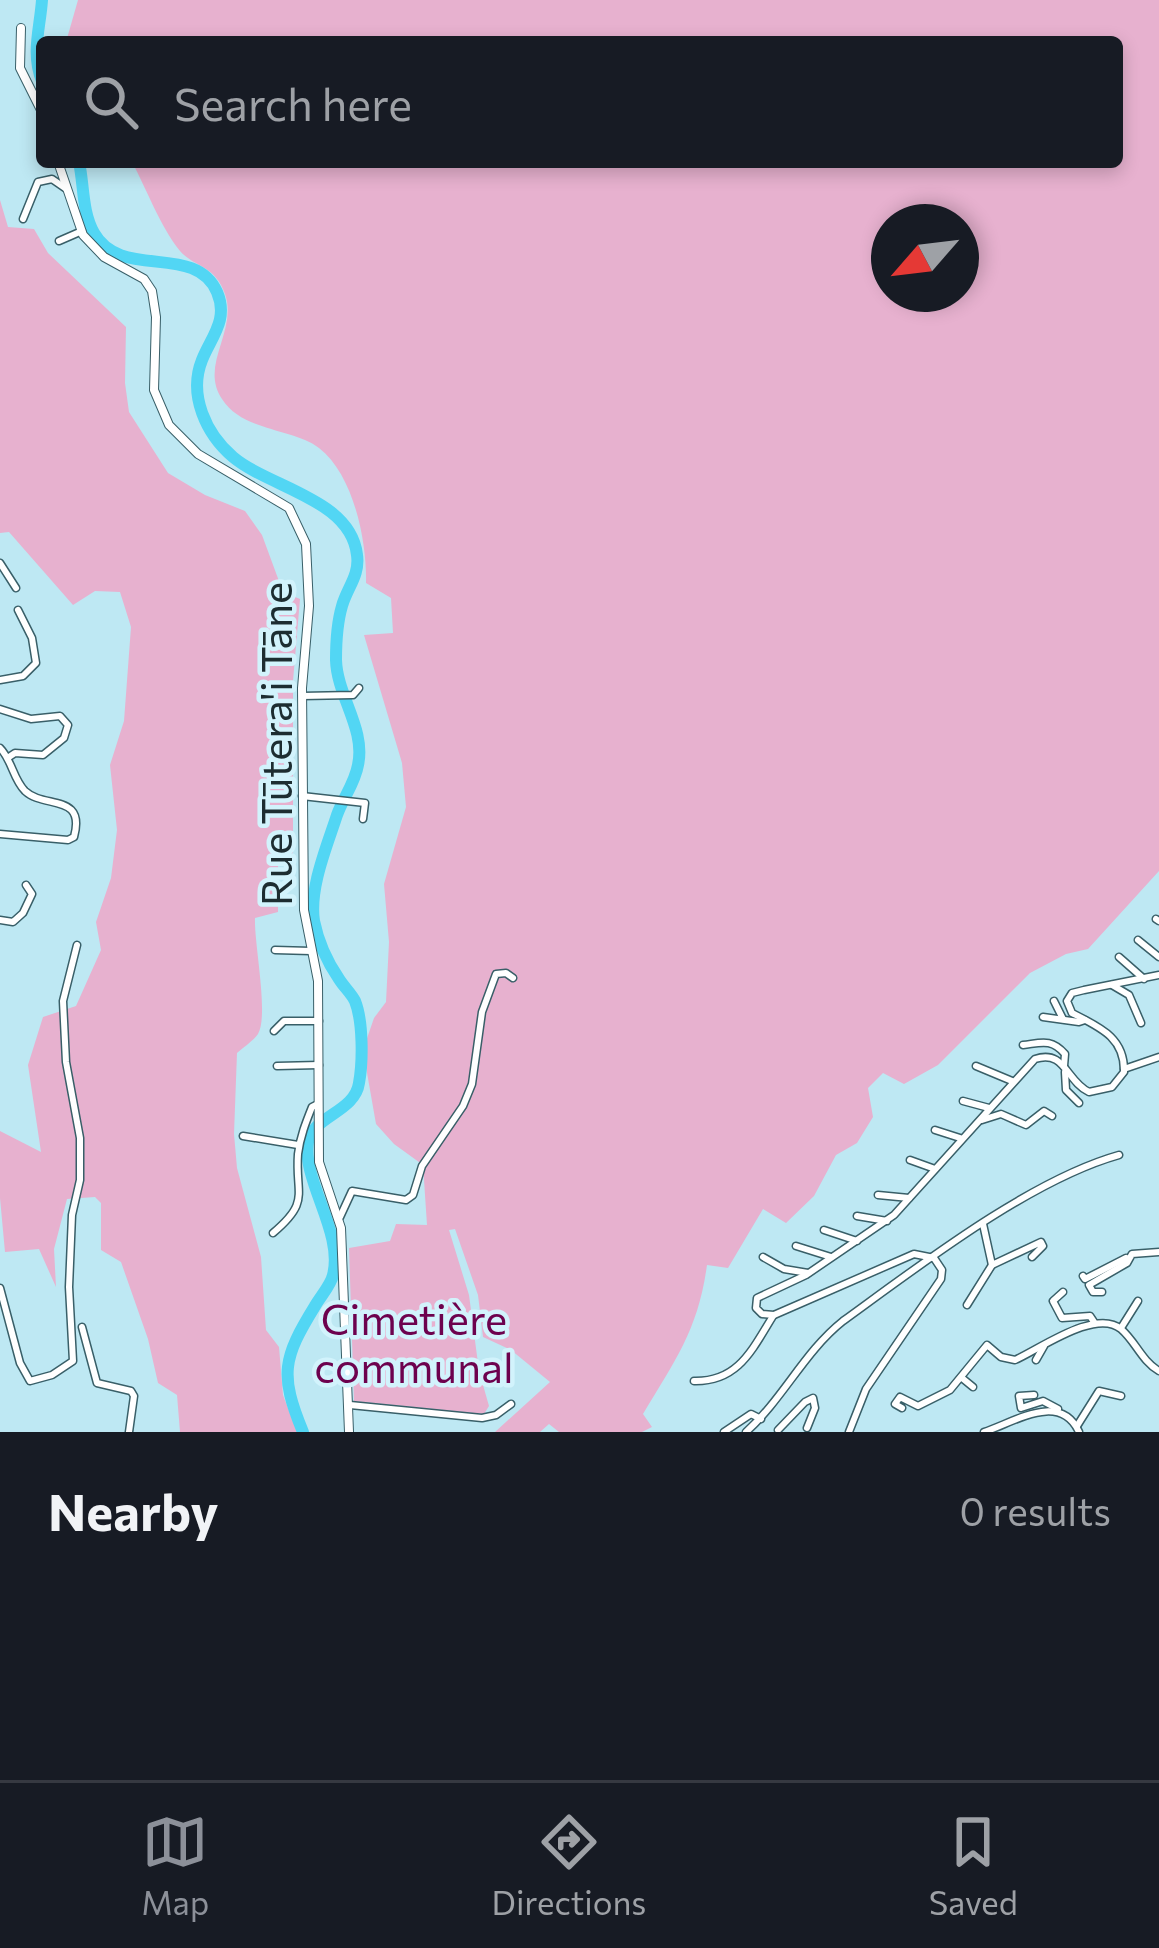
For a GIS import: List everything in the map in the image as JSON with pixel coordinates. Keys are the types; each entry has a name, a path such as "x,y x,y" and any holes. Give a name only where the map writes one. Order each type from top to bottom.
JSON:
{"street":[{"path":"21,28 20,68 36,100"},
{"path":"58,241 82,231 60,168"},
{"path":"22,219 42,179 52,179 68,190"},
{"name":"Rue Tūtera'i Tāne","path":"82,231 93,248 144,279 152,291 154,390 169,425 198,454 276,499 297,518 309,570 302,697 303,895 320,1022 317,1144 325,1187 340,1217 349,1432"},
{"path":"0,562 16,588"},
{"path":"0,680 23,676 36,663 32,638 18,610"},
{"path":"302,697 353,695 358,688"},
{"path":"0,709 28,719 60,716 68,725 64,737 43,755 15,753 9,758"},
{"path":"0,748 26,792 71,810 76,832 65,840 0,835"},
{"path":"302,796 365,803 363,819"},
{"path":"0,920 14,922 23,913 32,891 26,885"},
{"path":"1138,940 1159,957"},
{"path":"0,1288 20,1363 30,1381 52,1376 73,1360 69,1267 80,1138 66,1062 63,1001 77,945"},
{"path":"275,950 311,951"},
{"path":"1119,957 1144,979"},
{"path":"340,1217 352,1191 406,1200 413,1195 422,1166 463,1106 472,1084 482,1012 496,974 513,978"},
{"path":"1124,1069 1116,1042 1069,1010 1069,996 1159,975"},
{"path":"1112,985 1129,995 1141,1023"},
{"path":"1054,1001 1063,1019"},
{"path":"1043,1017 1085,1019"},
{"path":"274,1031 278,1024 292,1019 320,1022"},
{"path":"1023,1045 1041,1041 1065,1054 1066,1090 1079,1103"},
{"path":"774,1315 758,1311 757,1298 808,1273 887,1220 1040,1057 1052,1057 1081,1088 1096,1092 1112,1087 1124,1069 1159,1057"},
{"path":"277,1066 319,1065"},
{"path":"976,1066 1013,1082"},
{"path":"963,1101 989,1108"},
{"path":"273,1233 295,1210 302,1192 299,1145 312,1107 319,1104"},
{"path":"978,1121 1001,1114 1026,1125 1044,1111 1052,1116"},
{"path":"935,1130 962,1139"},
{"path":"243,1136 299,1145"},
{"path":"746,1432 823,1339 982,1223 1058,1181 1119,1155"},
{"path":"910,1160 935,1169"},
{"path":"878,1195 910,1198"},
{"path":"857,1216 887,1220"},
{"path":"982,1223 992,1264"},
{"path":"824,1230 857,1241"},
{"path":"968,1305 992,1264 1036,1242 1043,1244 1032,1257"},
{"path":"796,1246 832,1257"},
{"path":"1102,1292 1093,1292 1088,1285 1140,1252 1159,1252"},
{"path":"694,1381 715,1382 737,1367 774,1315 914,1254 934,1258 942,1270 941,1279 882,1363 849,1432"},
{"path":"763,1257 784,1269 808,1273"},
{"path":"1083,1276 1128,1260"},
{"path":"1064,1292 1053,1304 1062,1318 1090,1316 1094,1322"},
{"path":"1120,1328 1138,1301"},
{"path":"902,1408 895,1404 900,1397 918,1406 942,1396 987,1345 1001,1357 1015,1360 1094,1322 1120,1328 1143,1359 1159,1371"},
{"path":"82,1327 97,1383 130,1390 134,1396 129,1432"},
{"path":"1036,1360 1044,1346"},
{"path":"962,1378 973,1387"},
{"path":"1034,1395 1019,1396 1022,1408 1047,1402 1078,1429 1099,1391 1121,1396"},
{"path":"724,1432 751,1414 763,1417 778,1431 814,1398 807,1428"},
{"path":"350,1406 482,1418 493,1417 511,1404"},
{"path":"984,1432 1039,1411 1060,1412"}],"green space":[{"name":"Cimetière communal","path":"78,0 1159,0 1159,871 1088,949 1066,954 1030,973 938,1065 904,1084 883,1073 868,1088 873,1117 857,1143 836,1155 814,1196 786,1223 763,1209 728,1268 707,1265 691,1326 643,1414 652,1427 642,1432 559,1432 549,1424 540,1432 495,1432 550,1382 511,1350 483,1337 478,1295 455,1229 449,1230 469,1295 479,1371 489,1406 484,1414 354,1401 349,1248 390,1241 396,1224 427,1225 423,1165 376,1124 363,1050 374,1018 386,1002 389,942 384,884 406,807 402,763 364,635 393,633 391,598 366,583 356,510 331,460 308,442 242,418 222,399 215,373 227,321 225,294 216,277 173,241 135,168 1123,168 1123,36 68,36"},
{"path":"0,200 8,227 34,229 48,253 126,327 129,412 168,473 245,511 262,535 283,592 300,599 293,681 293,853 278,860 278,912 255,918 261,1025 237,1053 234,1134 237,1168 261,1257 266,1330 279,1347 283,1395 297,1432 180,1432 177,1395 158,1383 121,1262 101,1250 101,1203 95,1197 67,1199 54,1249 56,1287 39,1249 5,1252 0,1131 41,1152 28,1065 43,1017 76,1006 101,950 96,922 111,878 117,830 110,765 124,721 131,627 120,592 95,591 73,605 9,532 0,533"}],"waterway":[{"path":"38,36 42,0"},
{"path":"80,168 87,216 106,247 139,260 192,268 207,277 217,292 220,320 202,360 197,387 202,413 215,437 249,468 340,520 357,555 339,619 336,660 358,738 358,765 324,853 313,908 324,952 358,1009 361,1064 356,1093 311,1133 308,1142 311,1173 335,1259 332,1279 296,1339 288,1367 290,1395 303,1432"}]}
